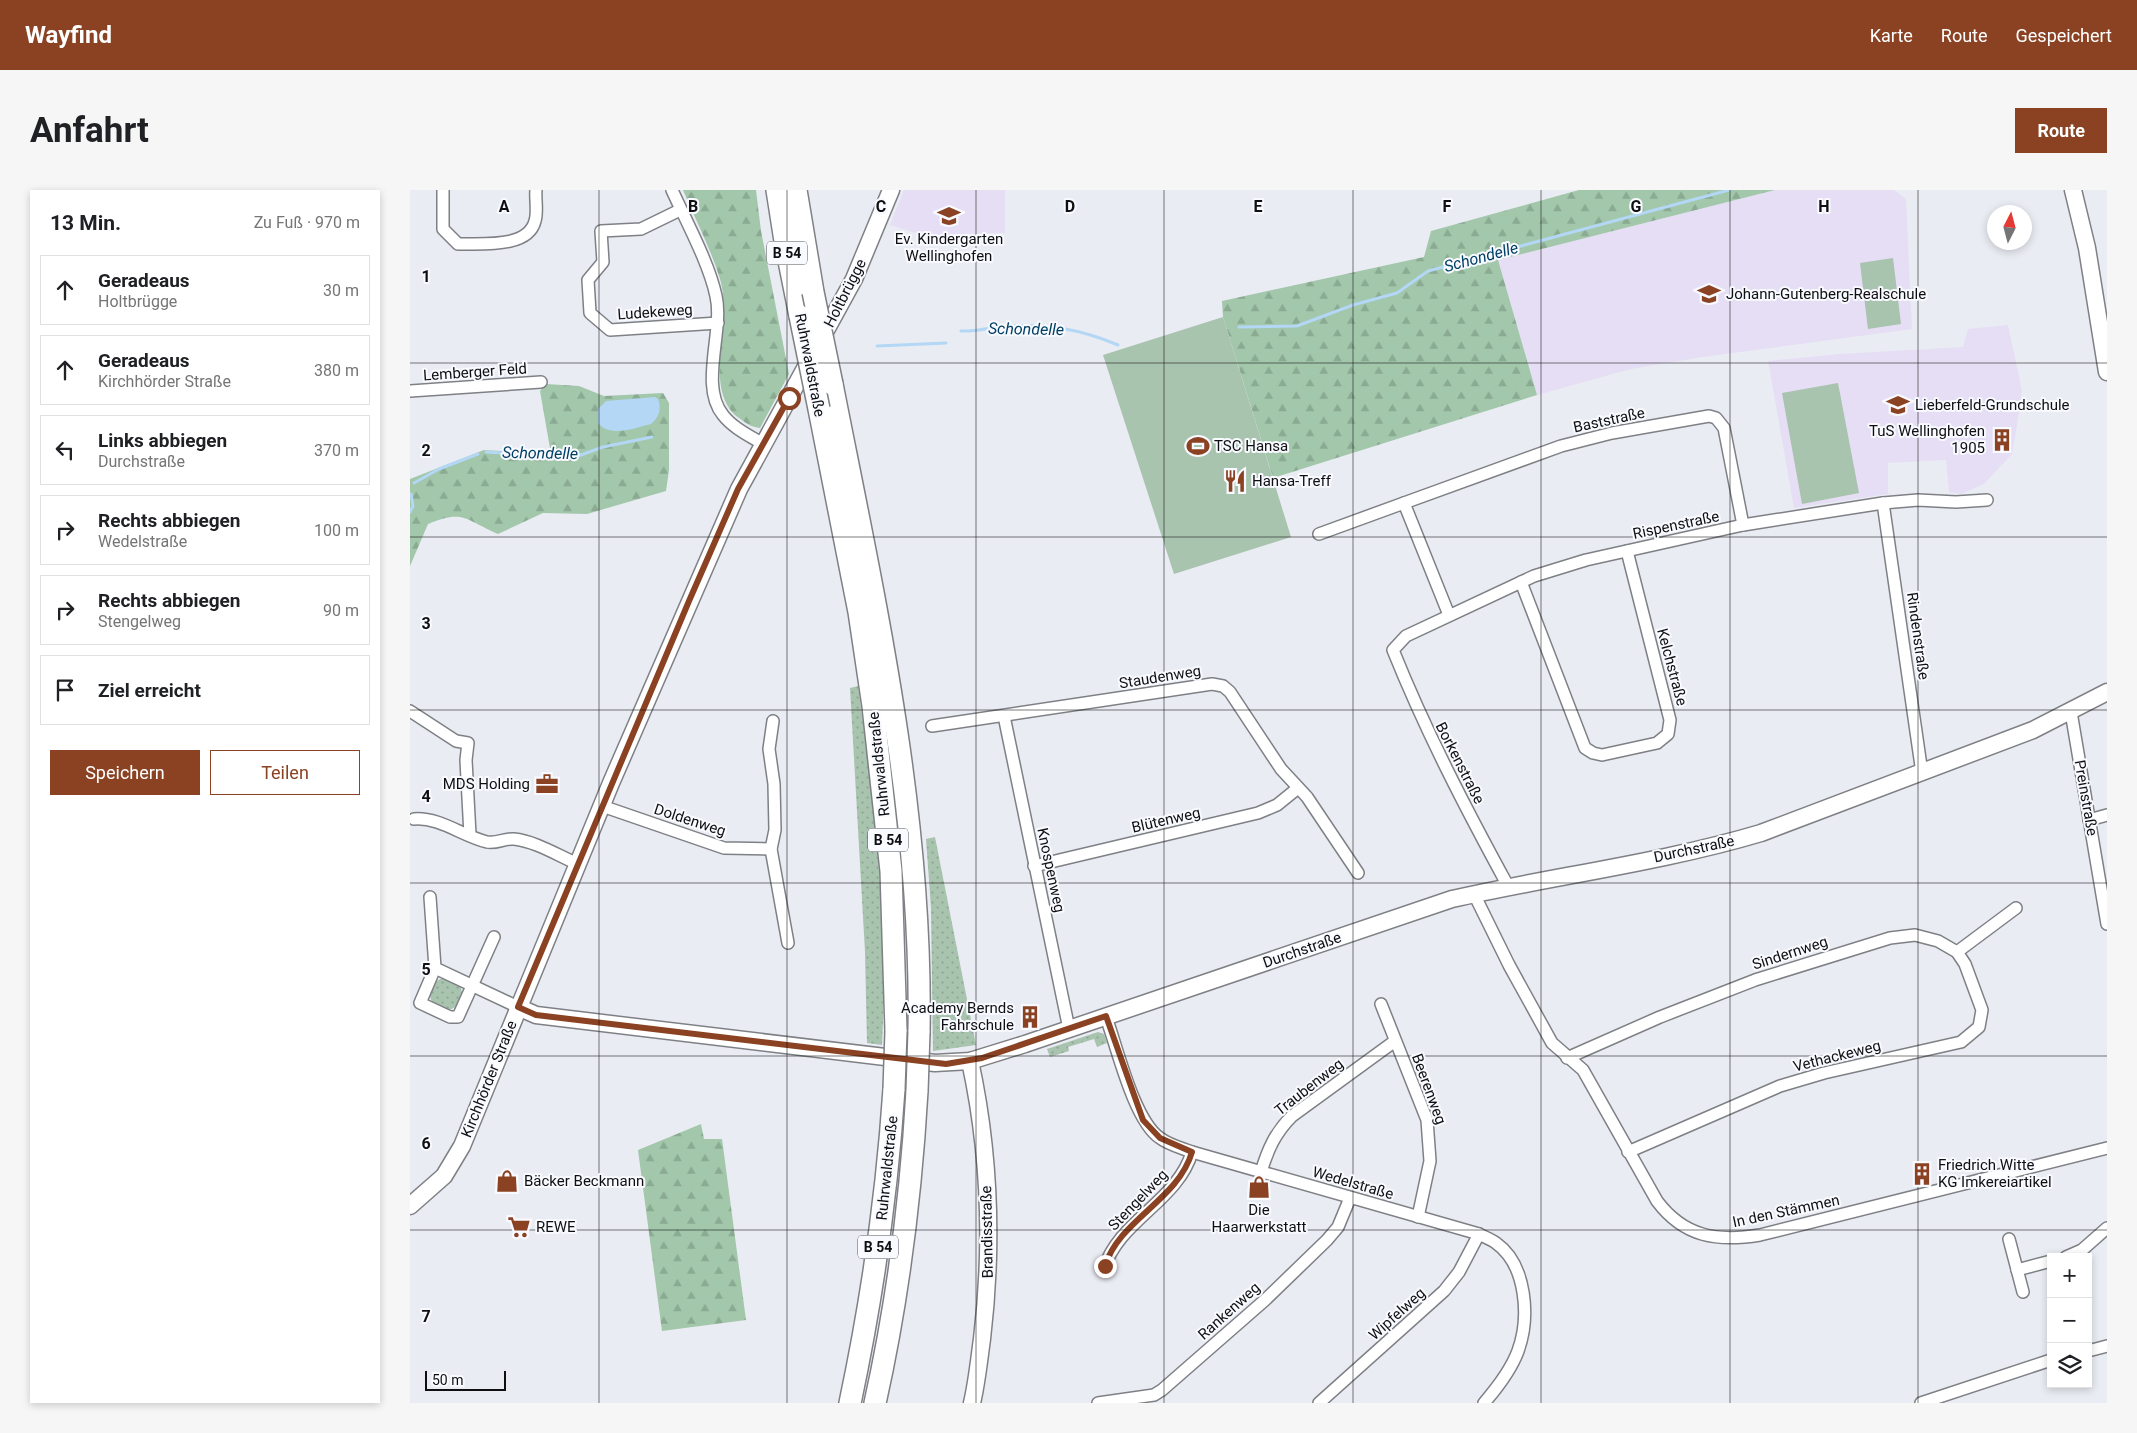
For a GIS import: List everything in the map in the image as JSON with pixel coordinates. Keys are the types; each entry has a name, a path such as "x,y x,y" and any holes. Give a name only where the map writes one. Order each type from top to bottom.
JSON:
{"highway":[{"name":"Ruhrwaldstraße","path":"777,190 785,242 860,612 873,706 891,871 896,1031 894,1089 886,1192 875,1271 850,1403"},
{"name":"Ruhrwaldstraße","path":"796,190 813,292 886,658 903,764 917,933 919,1032 911,1182 884,1360 875,1403"}],"street":[{"path":"443,190 443,229 458,244 511,241 523,238 535,222 536,190"},
{"path":"672,190 713,285 718,309 713,375 716,402 730,422 763,444"},
{"name":"Holtbrügge","path":"763,444 854,279 891,190"},
{"path":"2073,190 2087,248 2107,372"},
{"name":"Ludekeweg","path":"680,210 641,228 601,231 603,262 588,280 590,313 610,330 718,323"},
{"name":"Lemberger Feld","path":"410,391 541,382"},
{"name":"Baststraße","path":"1319,534 1561,446 1612,433 1709,416 1716,418 1724,428 1743,525"},
{"name":"Kirchhörder Straße","path":"410,1206 444,1176 454,1162 703,568 738,489 763,444"},
{"name":"Rispenstraße","path":"1392,650 1406,636 1449,615 1521,582 1570,564 1743,525 1918,500 1956,502 1986,500"},
{"path":"1404,503 1449,615"},
{"name":"Rindenstraße","path":"1883,504 1922,773"},
{"name":"Kelchstraße","path":"1521,582 1585,748 1593,753 1602,755 1657,743 1668,734 1670,720 1627,551"},
{"name":"Borkenstraße","path":"1392,650 1437,753 1508,886"},
{"name":"Staudenweg","path":"932,726 1212,684 1224,686 1230,692 1281,769 1308,797 1358,873"},
{"path":"2071,712 2107,692"},
{"path":"410,712 456,741 468,743 466,760 470,836"},
{"name":"Durchstraße","path":"518,1007 536,1015 689,1034 935,1063 970,1061 1420,909 1508,886 1715,846 1761,833 2033,730 2071,712"},
{"name":"Preinstraße","path":"2071,712 2107,924"},
{"name":"Knospenweg","path":"1004,716 1069,1029"},
{"path":"773,721 769,749 774,784 775,830 771,849 788,943"},
{"name":"Blütenweg","path":"1034,866 1258,813 1277,805 1298,788"},
{"name":"Doldenweg","path":"602,806 724,848 771,849"},
{"path":"2089,820 2107,815"},
{"path":"414,819 427,818 470,836 498,843 512,838 524,841 578,864"},
{"name":"In den Stämmen","path":"1474,894 1509,965 1552,1043 1583,1070 1628,1152 1668,1216 1681,1226 1698,1233 1718,1238 1736,1239 2107,1148"},
{"path":"430,897 435,968 420,1003 450,1016 458,1017 494,937"},
{"path":"1957,952 2016,908"},
{"name":"Sindernweg","path":"1567,1058 1660,1017 1755,980 1890,938 1915,935 1938,940 1957,952"},
{"name":"Vethackeweg","path":"1628,1152 1780,1086 1824,1073 1961,1042 1980,1027 1982,1010 1965,964 1957,952"},
{"path":"435,968 518,1007"},
{"name":"Beerenweg","path":"1381,1004 1427,1120 1430,1140 1430,1161 1418,1217"},
{"name":"Wedelstraße","path":"1106,1016 1143,1120 1160,1138 1192,1152 1479,1234 1496,1243 1508,1255 1518,1274 1524,1298 1524,1326 1518,1352 1498,1387 1484,1403"},
{"name":"Traubenweg","path":"1261,1172 1273,1138 1292,1116 1395,1041"},
{"name":"Brandisstraße","path":"970,1061 984,1150 989,1249 987,1298 972,1403"},
{"name":"Stengelweg","path":"1104,1269 1109,1253 1178,1180 1189,1164 1192,1152"},
{"name":"Rankenweg","path":"1098,1403 1154,1395 1162,1390 1265,1300 1327,1240 1338,1227 1350,1198"},
{"path":"2075,1253 2082,1250 2107,1228"},
{"name":"Wipfelweg","path":"1319,1403 1444,1291 1459,1272 1479,1234"},
{"path":"2009,1239 2023,1292"},
{"path":"2017,1270 2047,1262"},
{"path":"2092,1350 2107,1346"},
{"path":"1921,1403 2047,1361"}],"shaded area":[{"name":"Ev. Kindergarten Wellinghofen","path":"904,190 1005,190 1005,233 922,235 890,225"},
{"name":"Johann-Gutenberg-Realschule","path":"1775,190 1894,190 1906,199 1912,329 1703,357 1631,369 1537,395 1497,260"},
{"name":"Lieberfeld-Grundschule","path":"2008,325 2022,391 2018,419 2012,454 1984,484 1961,494 1949,492 1946,460 1888,463 1888,494 1794,508 1768,361 1839,354 1963,347 1968,329"}],"green space":[{"path":"683,190 756,190 761,231 789,374 760,428 749,425 739,418 728,406 722,391 720,353 723,295 720,279 708,245"},
{"path":"1579,190 1775,190 1498,260 1537,395 1273,478 1223,317 1222,301 1424,257 1431,231"},
{"path":"1893,258 1901,324 1868,329 1860,263"},
{"name":"TSC Hansa","path":"1223,317 1291,537 1174,574 1103,355"},
{"path":"1838,383 1859,493 1802,504 1782,393"},
{"path":"546,384 579,386 604,396 663,393 669,403 669,470 666,491 587,514 543,513 498,534 464,518 449,517 428,524 410,566 410,479 484,450 551,454 540,391"},
{"path":"858,686 875,821 882,910 882,1045 867,1043 865,952 850,688"},
{"path":"935,837 976,1045 933,1051 931,908 926,839"},
{"path":"446,978 458,982 462,994 458,1006 446,1010 434,1006 430,994 434,982"},
{"path":"1098,1032 1104,1034 1107,1043 1097,1047 1094,1039 1068,1047 1069,1051 1050,1057 1047,1049"},
{"path":"701,1124 704,1139 722,1139 746,1320 662,1331 638,1150"}],"water":[{"path":"655,397 658,399 660,409 656,419 651,424 616,431 603,428 598,423 598,409 606,401"}],"waterway":[{"name":"Schondelle","path":"1239,327 1297,326 1353,305 1397,293 1428,271 1729,190"},
{"name":"Schondelle","path":"961,331 1008,326 1051,327 1077,331 1118,345"},
{"name":"Schondelle","path":"877,346 946,343"},
{"name":"Schondelle","path":"486,452 548,456 560,453 578,456 603,447 652,437"},
{"name":"Schondelle","path":"414,483 439,469 478,454"},
{"name":"Schondelle","path":"410,512 413,506 411,494"}],"place":[{"name":"Ev. Kindergarten Wellinghofen","path":"949,216"},
{"name":"Johann-Gutenberg-Realschule","path":"1709,294"},
{"name":"Lieberfeld-Grundschule","path":"1898,405"},
{"name":"TuS Wellinghofen 1905","path":"2002,440"},
{"name":"TSC Hansa","path":"1198,446"},
{"name":"Hansa-Treff","path":"1235,481"},
{"name":"MDS Holding","path":"547,784"},
{"name":"Academy Bernds Fahrschule","path":"1030,1017"},
{"name":"Friedrich Witte KG Imkereiartikel","path":"1922,1174"},
{"name":"Bäcker Beckmann","path":"507,1181"},
{"name":"Die Haarwerkstatt","path":"1259,1187"},
{"name":"REWE","path":"519,1227"}],"route":[{"path":"789,398 738,489 518,1007 536,1015 946,1064 982,1058 1106,1016 1143,1120 1160,1138 1192,1152 1189,1164 1178,1180 1119,1241 1109,1253 1105,1266"}]}
